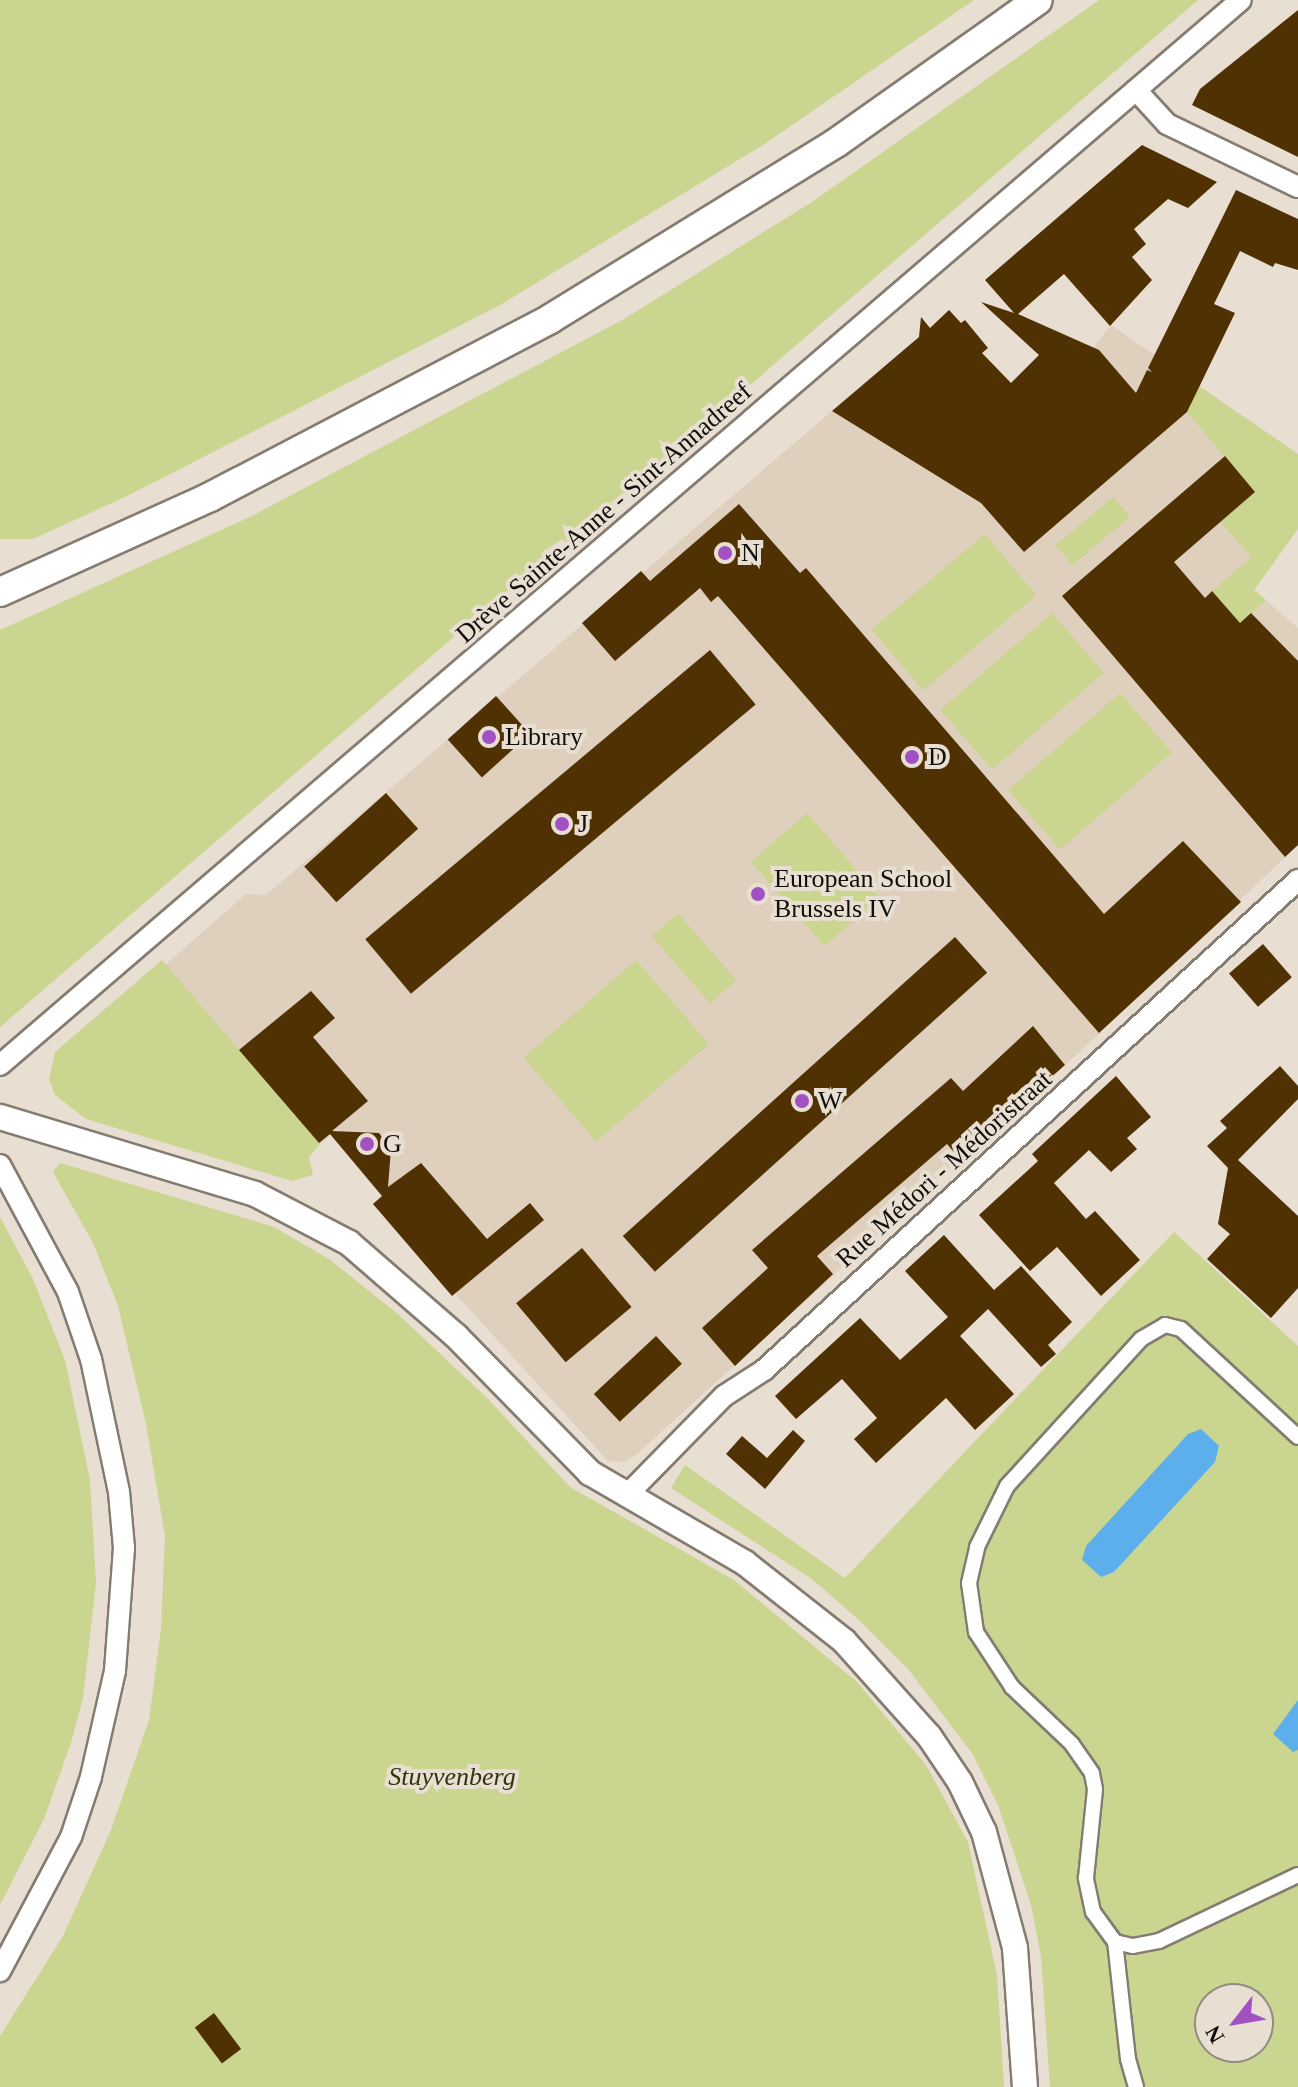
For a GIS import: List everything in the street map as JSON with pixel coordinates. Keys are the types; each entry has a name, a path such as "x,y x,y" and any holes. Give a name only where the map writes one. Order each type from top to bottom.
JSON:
{"main road":[{"path":"0,592 222,492 550,319 836,143 1038,0"}],"street":[{"name":"Drève Sainte-Anne - Sint-Annadreef","path":"0,1065 1241,0"},
{"path":"1136,90 1167,124 1298,187"},
{"name":"Rue Médori - Médoristraat","path":"626,1496 724,1396 764,1370 1298,880"},
{"path":"0,1117 240,1189 285,1206 349,1243 456,1336 582,1465 626,1496 745,1563 816,1617 894,1692 949,1765 984,1832 1007,1906 1023,2016 1025,2087"},
{"path":"0,1165 68,1292 91,1359 119,1492 124,1548 115,1671 91,1777 71,1837 0,1971"},
{"path":"1136,2087 1128,2059 1115,1942 1093,1912 1086,1878 1095,1789 1088,1762 1012,1687 971,1619 969,1583 984,1526 1017,1474 1141,1339 1165,1325 1181,1329 1298,1437"},
{"path":"1115,1942 1133,1946 1159,1941 1298,1875"}],"shaded area":[{"name":"European School Brussels IV","path":"1111,325 1298,454 1298,529 1254,590 1298,628 1298,845 1088,1044 637,1454 624,1462 608,1461 373,1204 389,1190 337,1129 320,1144 165,965 246,894 266,895 832,411 975,498"}],"green space":[{"path":"0,0 974,0 766,143 500,305 125,497 33,539 0,539"},
{"path":"1099,0 1198,0 566,543 562,539 545,551 548,556 0,1027 0,630 250,517 624,319 812,202"},
{"path":"1168,365 1298,454 1298,529 1254,590 1266,600 1240,623 1212,591 1251,557 1221,522 1255,492 1156,376"},
{"path":"1113,497 1130,517 1072,565 1056,545"},
{"path":"985,534 1036,595 923,690 872,629"},
{"path":"1052,613 1104,673 992,770 940,710"},
{"path":"1120,693 1172,753 1060,850 1008,790"},
{"path":"807,813 880,898 825,946 751,862"},
{"path":"678,913 736,980 710,1003 652,936"},
{"path":"162,960 320,1144 309,1157 313,1175 292,1181 86,1119 55,1095 49,1079 55,1052"},
{"path":"636,960 709,1044 596,1142 524,1058"},
{"name":"Stuyvenberg","path":"60,1163 274,1227 329,1259 399,1315 487,1398 570,1487 734,1580 857,1682 926,1765 968,1842 997,1975 1004,2087 0,2087 0,2036 63,1936 111,1830 149,1720 161,1629 165,1536 146,1424 118,1306 93,1243 53,1172"},
{"path":"0,1217 33,1279 65,1360 90,1480 96,1583 83,1698 71,1743 44,1819 0,1905"},
{"path":"1174,1232 1298,1346 1298,2087 1050,2087 1041,1956 1031,1905 998,1805 972,1753 908,1669 859,1620 812,1579 671,1488 685,1465 845,1578"}],"water":[{"path":"1201,1429 1219,1446 1215,1462 1114,1572 1101,1577 1082,1560 1086,1546 1188,1434"},
{"path":"1298,1700 1298,1750 1293,1752 1273,1734"}],"building":[{"path":"1298,10 1298,157 1192,105 1200,89"},
{"path":"1142,145 1217,182 1188,208 1168,199 1134,229 1146,244 1132,257 1152,280 1110,326 1064,274 1018,314 1099,350 1136,393 1147,370 1152,372 1148,368 1236,190 1298,219 1298,270 1275,263 1273,267 1240,251 1214,304 1235,313 1187,412 1024,552 981,503 832,411 919,337 921,317 930,328 949,310 961,323 965,320 988,348 982,353 1011,383 1039,355 981,302 1014,313 985,280"},
{"path":"1225,456 1255,492 1174,562 1205,598 1212,591 1240,623 1251,613 1298,661 1298,845 1285,857 1062,596"},
{"path":"739,504 800,573 806,568 1104,914 1183,841 1241,902 1099,1033 718,596 711,602 700,588 615,661 582,623 641,571 650,581"},
{"name":"J","path":"710,650 756,704 411,994 365,939"},
{"name":"Library","path":"496,696 530,734 482,777 448,739"},
{"path":"386,793 418,829 336,902 304,867"},
{"name":"W","path":"955,937 987,973 655,1272 623,1236"},
{"path":"1263,944 1292,977 1258,1007 1229,974"},
{"name":"G","path":"311,991 335,1018 313,1037 368,1101 332,1131 379,1133 391,1149 388,1187 421,1163 487,1239 530,1203 544,1220 452,1296 373,1204 382,1196 330,1134 319,1143 239,1050"},
{"path":"1033,1026 1065,1065 959,1158 947,1144 817,1256 833,1274 735,1366 702,1328 768,1268 752,1250 951,1078 963,1091"},
{"path":"1280,1066 1298,1086 1298,1099 1238,1160 1298,1216 1298,1288 1271,1318 1207,1259 1230,1234 1218,1224 1228,1168 1207,1146 1227,1128 1220,1121"},
{"path":"1116,1076 1151,1117 1127,1138 1137,1149 1111,1172 1089,1150 1054,1183 1086,1219 1095,1211 1140,1260 1101,1296 1057,1247 1030,1271 979,1215 1038,1161 1032,1154"},
{"path":"944,1235 994,1290 1021,1266 1072,1322 1048,1345 1056,1354 1041,1367 988,1309 960,1336 1014,1394 975,1430 946,1398 876,1463 854,1439 877,1418 842,1379 796,1419 775,1396 860,1318 900,1360 948,1317 905,1271"},
{"path":"582,1248 631,1307 566,1362 516,1303"},
{"path":"656,1336 682,1364 620,1422 594,1394"},
{"path":"793,1430 805,1441 765,1489 726,1454 742,1436 767,1458"},
{"path":"214,2013 241,2049 222,2063 195,2027"}],"place":[{"name":"N","path":"725,553"},
{"name":"Library","path":"489,737"},
{"name":"D","path":"912,757"},
{"name":"J","path":"562,824"},
{"name":"European School Brussels IV","path":"758,894"},
{"name":"W","path":"802,1101"},
{"name":"G","path":"367,1144"}]}
